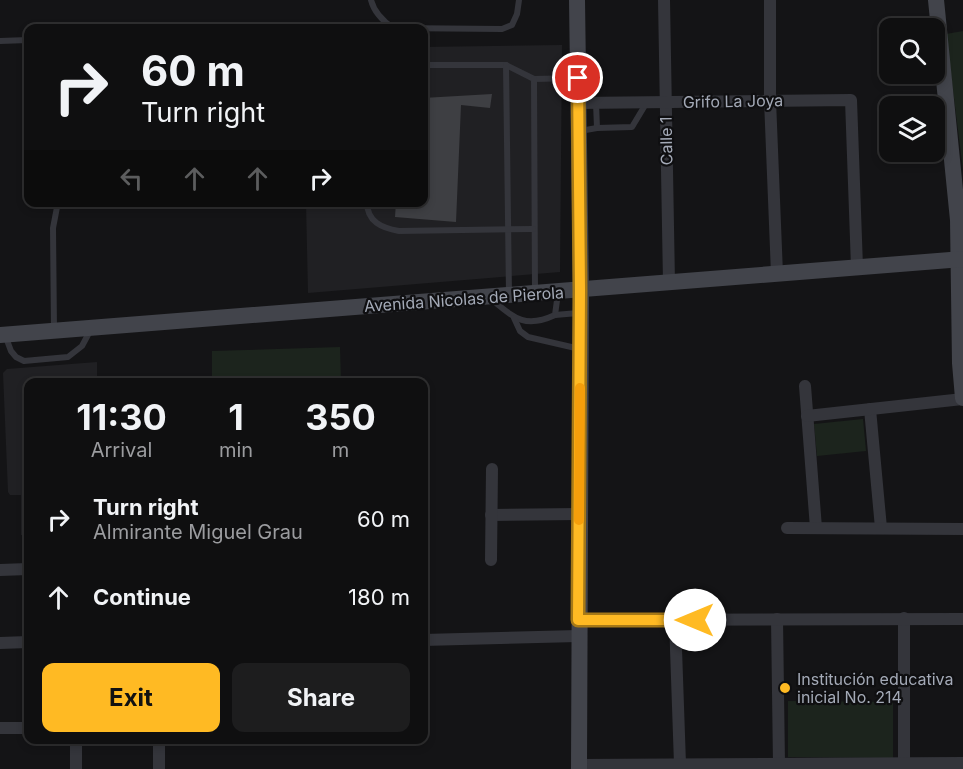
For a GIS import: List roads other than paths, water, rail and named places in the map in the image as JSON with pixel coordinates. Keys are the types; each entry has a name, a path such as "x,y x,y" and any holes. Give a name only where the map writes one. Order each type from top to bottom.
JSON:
{"street":[{"path":"577,0 580,290 579,767 680,764 963,763"},
{"name":"Calle 1","path":"664,0 669,283"},
{"path":"770,0 770,100 777,274"},
{"path":"807,416 963,399 960,363 961,259 936,0"},
{"name":"Grifo La Joya","path":"579,103 851,100 857,267"},
{"name":"Avenida Nicolas de Pierola","path":"2,335 961,259"},
{"path":"805,386 816,528"},
{"path":"870,409 881,528"},
{"path":"491,560 492,469"},
{"path":"491,515 579,514"},
{"path":"787,528 963,528"},
{"path":"0,570 24,569"},
{"path":"904,618 904,763"},
{"path":"777,619 779,764"},
{"path":"428,640 675,620 963,619"},
{"path":"675,620 680,764"},
{"path":"0,643 24,642"},
{"path":"0,728 24,728"},
{"path":"76,744 76,769"},
{"path":"159,744 159,769"}],"lane":[{"path":"371,0 372,7 388,24"},
{"path":"428,28 502,29 512,25 517,14 519,0"},
{"path":"0,41 24,40"},
{"path":"428,65 506,65 534,79 578,78"},
{"path":"506,65 509,295"},
{"path":"534,79 535,293"},
{"path":"579,132 597,128 632,127 647,102"},
{"path":"596,103 597,128"},
{"path":"54,331 53,228 57,207"},
{"path":"367,207 372,220 380,226 399,231 533,230"},
{"path":"555,315 558,291"},
{"path":"488,297 514,318 520,331 528,337 580,349"},
{"path":"514,318 541,321 555,315 580,313"},
{"path":"2,335 16,357 24,361 68,357 82,346 92,328"}],"place":[{"name":"Institución educativa inicial No. 214","path":"785,688"}]}
